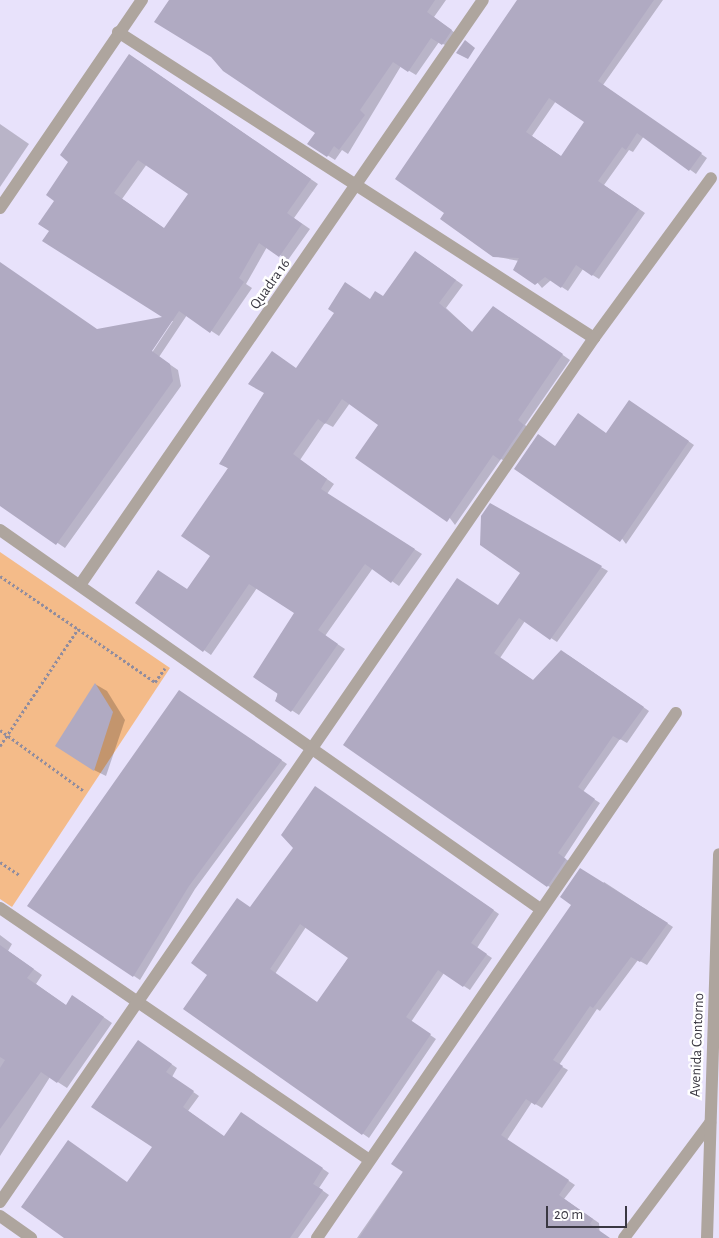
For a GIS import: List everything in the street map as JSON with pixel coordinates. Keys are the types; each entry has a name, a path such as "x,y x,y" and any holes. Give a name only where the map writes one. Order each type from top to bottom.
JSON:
{"street":[{"path":"0,208 118,32 142,0"},
{"name":"Quadra 16","path":"80,585 358,186 483,0"},
{"path":"118,32 594,338"},
{"path":"0,1202 594,338 711,178"},
{"path":"0,530 312,746 539,908"},
{"path":"317,1238 539,908 676,713"},
{"name":"Avenida Contorno","path":"707,1238 719,854"},
{"path":"0,908 369,1160"},
{"path":"624,1238 710,1123"},
{"path":"0,1216 31,1238"}],"path":[{"path":"0,576 155,682 176,651"},
{"path":"0,746 78,629"},
{"path":"0,730 84,791"},
{"path":"0,862 19,875"}],"shaded area":[{"path":"0,552 170,668 12,907 0,899"}],"building":[{"path":"169,0 435,0 427,12 452,30 442,45 431,38 408,72 393,62 360,110 365,115 339,150 334,146 327,157 307,144 315,133 223,71 211,57 154,22"},
{"path":"517,0 654,0 598,81 702,153 689,171 637,133 626,150 622,147 598,181 639,209 592,276 576,265 561,288 545,277 535,285 513,270 519,258 493,257 440,219 444,213 395,179","holes":["549,98 584,122 561,156 526,132"]},
{"path":"465,40 475,48 468,59 456,53"},
{"path":"129,54 311,179 287,213 302,224 279,257 259,243 239,278 244,282 210,333 179,311 152,351 170,364 173,381 56,545 0,506 0,262 97,329 162,317 42,241 49,231 38,224 54,201 46,195 68,162 60,155","holes":["138,160 188,194 164,228 114,193"]},
{"path":"415,251 456,280 439,303 472,332 493,306 563,354 518,420 524,425 500,460 493,455 447,522 355,458 378,425 342,399 325,424 318,419 293,454 327,479 321,489 415,549 391,583 365,564 318,630 338,644 291,712 275,701 278,694 253,677 294,613 249,584 203,652 135,603 158,570 187,589 210,556 181,536 228,468 219,464 264,393 248,384 272,351 296,368 334,313 328,309 345,282 370,299 375,291 383,296"},
{"path":"629,400 689,441 620,542 514,469 538,434 555,446 578,413 606,433"},
{"path":"490,503 602,566 550,640 519,618 494,653 533,680 561,650 644,707 620,740 613,736 578,787 595,799 558,853 566,859 547,887 343,745 457,578 498,605 520,573 480,545 481,516"},
{"path":"95,683 113,712 94,771 55,746"},
{"path":"179,690 282,760 189,886 133,977 27,906"},
{"path":"315,786 494,910 471,943 487,954 463,987 438,970 406,1017 431,1034 362,1135 183,1009 207,975 191,963 237,898 250,907 293,848 281,835","holes":["300,924 348,958 317,1002 270,969"]},
{"path":"580,868 668,923 640,962 631,957 593,1008 590,1006 553,1060 563,1066 535,1105 526,1099 501,1135 569,1180 559,1195 593,1219 590,1224 610,1238 359,1238 403,1172 391,1164 571,905 560,897"},
{"path":"0,945 34,969 27,978 66,1005 72,995 104,1017 57,1083 41,1072 0,1129 0,1068 5,1060 0,1057"},
{"path":"138,1040 172,1064 166,1072 194,1091 183,1107 224,1136 241,1112 323,1168 313,1184 323,1190 290,1238 64,1238 21,1207 68,1140 127,1182 152,1147 91,1107"}]}
